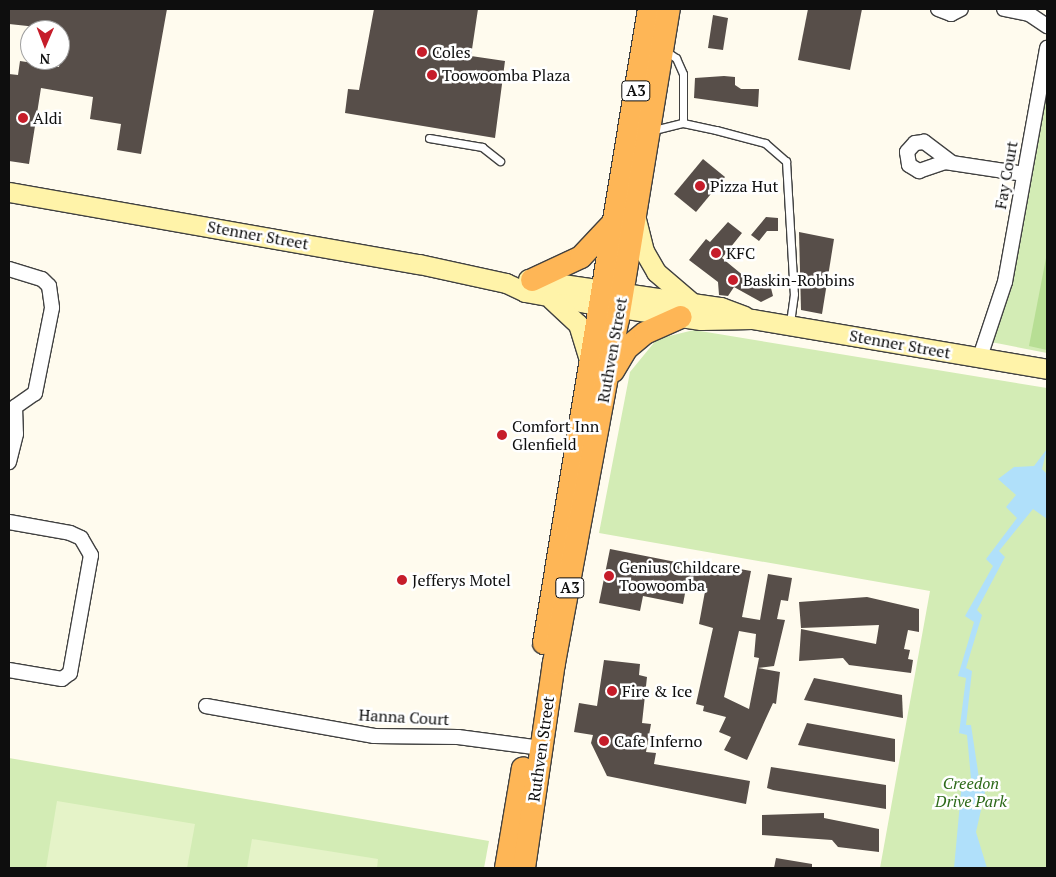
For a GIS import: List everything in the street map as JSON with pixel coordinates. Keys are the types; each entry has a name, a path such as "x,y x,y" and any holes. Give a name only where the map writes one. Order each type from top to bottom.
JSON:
{"highway":[{"name":"Ruthven Street","path":"506,868 534,747 607,379 614,222 649,9"},
{"name":"Ruthven Street","path":"524,868 534,747 590,361 611,299 635,215 668,9"},
{"path":"539,288 581,257 614,222"},
{"path":"607,379 627,348 645,333 686,310"}],"main road":[{"name":"Stenner Street","path":"9,192 400,260 506,284 752,319 1047,369"},
{"path":"635,215 644,251 656,272 686,310"},
{"path":"539,288 572,314 590,361"}],"street":[{"path":"938,9 951,14 961,9"},
{"name":"Fay Court","path":"980,357 984,319 995,304 1005,282 1047,49 1042,37 1047,22 1029,14 1004,9"},
{"path":"951,162 1024,174"},
{"path":"9,269 42,278 49,286 52,308 35,393 12,406 16,434 9,462"},
{"path":"9,522 70,533 81,538 91,555 70,673 62,679 9,670"},
{"name":"Hanna Court","path":"206,706 374,736 458,737 534,747"}],"lane":[{"path":"662,49 676,58 683,74 683,123"},
{"path":"648,132 683,123 765,143 786,161 794,294 790,325"},
{"path":"429,138 482,147 500,161"}],"green space":[{"path":"1047,77 1047,353 991,342"},
{"path":"1047,253 1047,350 1029,346"},
{"name":"Creedon Drive Park","path":"694,330 1047,388 1047,868 880,868 930,591 599,533 630,372 657,339"},
{"path":"9,758 489,841 484,868 9,868"},
{"path":"57,801 195,824 187,868 46,868"},
{"path":"252,839 378,859 377,868 247,868"}],"water":[{"path":"1047,449 1042,469 1047,474 1047,519 1033,509 999,551 1005,557 977,610 982,615 966,668 972,671 966,725 971,725 979,778 988,779 976,832 987,868 954,868 962,781 971,779 967,735 959,733 966,678 958,676 974,622 965,616 993,566 986,559 1017,518 1006,507 1016,495 998,479 1014,467 1034,466"}],"building":[{"path":"9,9 167,9 141,154 117,150 121,124 90,119 93,97 41,88 29,164 9,161 9,74 18,75 20,61 20,70 70,70 70,20 20,20 20,25 9,24"},
{"name":"Toowoomba Plaza","path":"374,9 478,9 471,56 505,61 495,138 345,113 348,89 359,90"},
{"path":"808,9 862,9 850,70 798,60"},
{"path":"713,15 728,18 723,50 708,48"},
{"path":"735,77 735,85 741,89 759,89 758,107 694,98 695,78"},
{"name":"Pizza Hut","path":"703,159 725,177 696,212 674,194"},
{"path":"766,217 778,218 778,231 767,231 759,241 751,235"},
{"path":"728,222 742,233 722,258 745,277 769,280 773,296 761,302 734,287 728,296 719,295 718,282 689,260 706,239 710,242"},
{"path":"799,232 834,239 822,314 801,310"},
{"path":"610,549 691,565 690,569 711,573 712,564 751,571 742,617 760,620 768,574 792,578 788,601 781,600 777,619 785,620 774,666 758,668 780,672 776,704 773,703 747,760 724,750 731,737 719,732 726,717 703,711 704,706 696,704 713,628 699,624 706,586 687,583 683,604 643,596 640,611 599,603","holes":["739,631 756,634 754,657 759,658 749,709 724,697"]},
{"path":"867,597 919,609 919,632 908,630 904,649 910,650 908,659 913,660 911,673 849,665 843,658 799,661 801,629 876,644 879,625 801,628 799,602"},
{"path":"604,660 640,664 639,675 647,677 642,723 651,724 646,752 656,753 654,764 750,781 746,804 607,776 591,743 593,735 574,732 579,703 597,706"},
{"path":"814,678 902,695 903,718 804,700"},
{"path":"807,723 895,739 895,762 798,745"},
{"path":"771,767 886,785 886,809 767,788"},
{"path":"824,813 824,818 879,829 879,852 838,847 832,840 762,835 762,815"},
{"path":"776,858 812,864 812,868 774,868"}],"place":[{"name":"Coles","path":"422,52"},
{"name":"Toowoomba Plaza","path":"432,75"},
{"name":"Aldi","path":"23,118"},
{"name":"Pizza Hut","path":"700,186"},
{"name":"KFC","path":"716,253"},
{"name":"Baskin-Robbins","path":"733,280"},
{"name":"Comfort Inn Glenfield","path":"502,435"},
{"name":"Genius Childcare Toowoomba","path":"609,576"},
{"name":"Jefferys Motel","path":"402,580"},
{"name":"Fire & Ice","path":"612,691"},
{"name":"Cafe Inferno","path":"604,741"}]}
